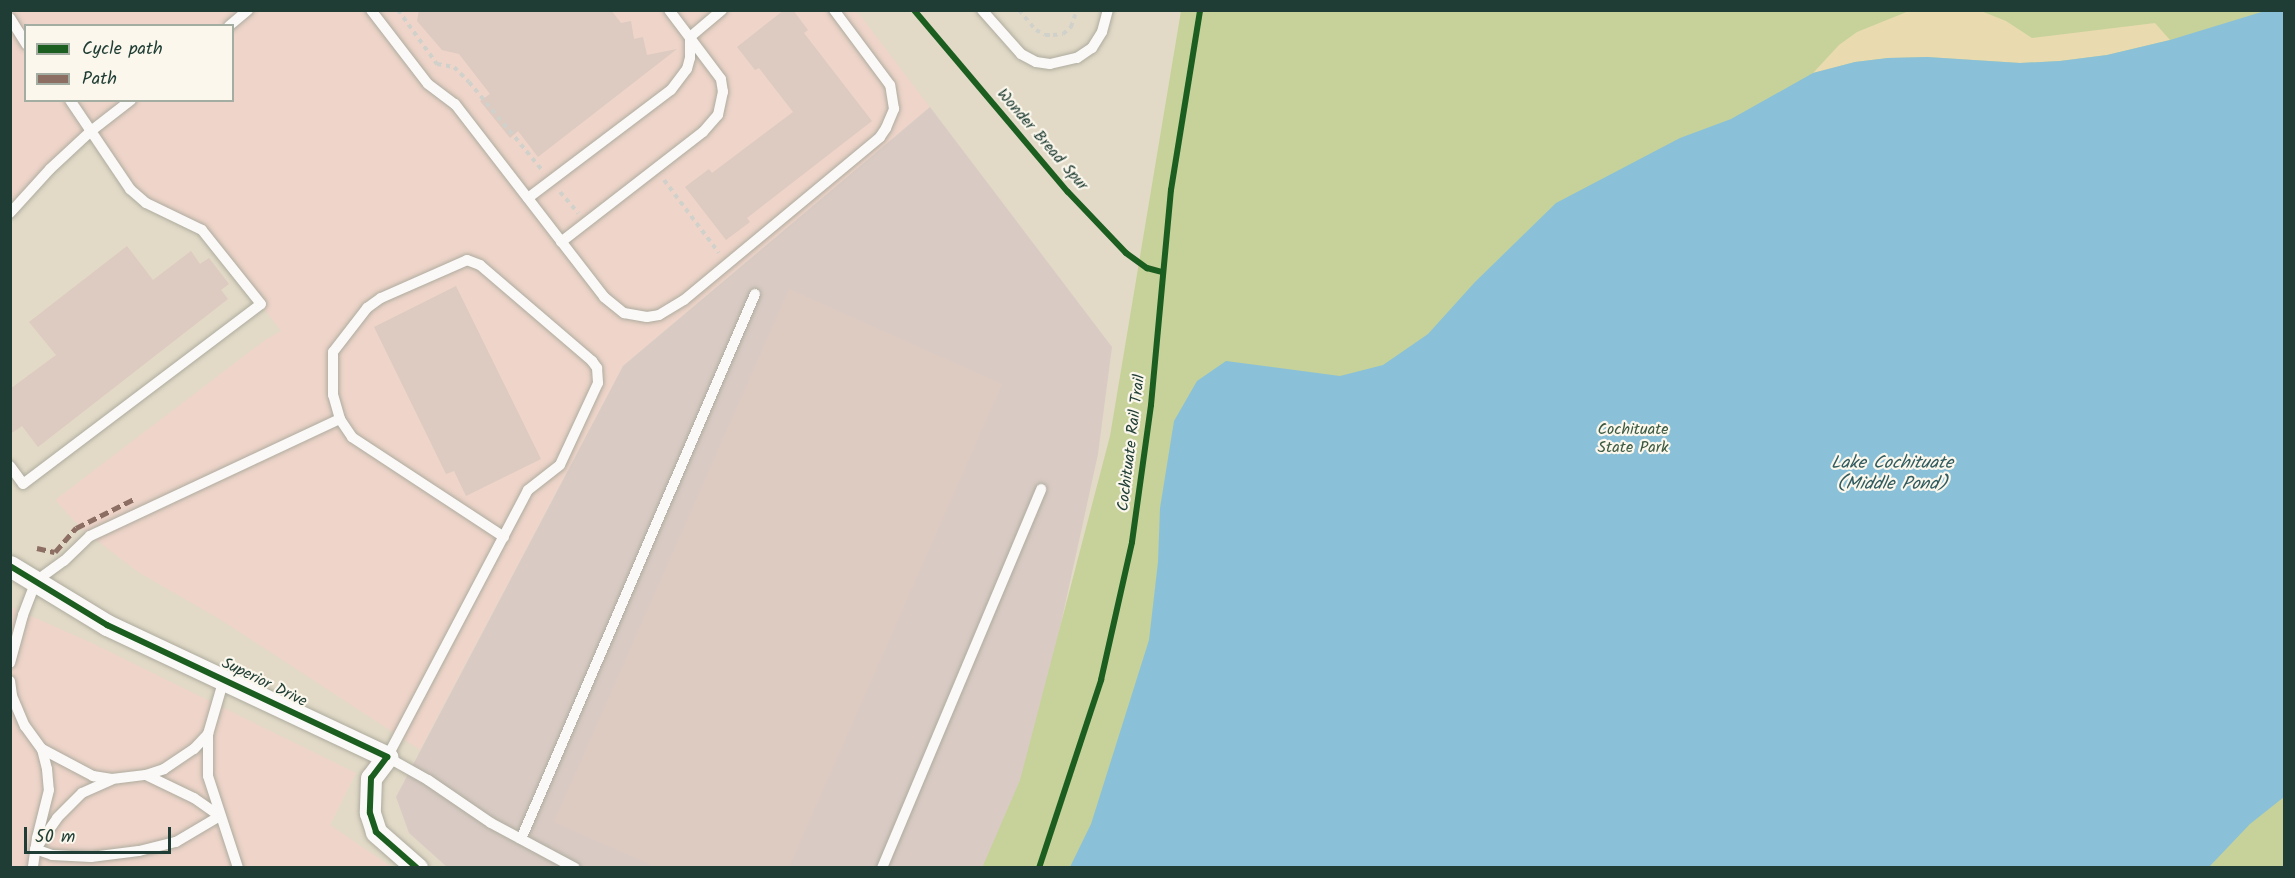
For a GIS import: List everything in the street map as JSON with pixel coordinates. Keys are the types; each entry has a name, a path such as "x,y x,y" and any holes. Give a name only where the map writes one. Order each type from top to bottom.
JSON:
{"street":[{"name":"Superior Drive","path":"10,551 36,581"},
{"name":"Superior Drive","path":"10,566 107,625 224,678 387,758"},
{"path":"387,758 370,778 370,813 376,832 417,867"}],"lane":[{"path":"231,24 248,10"},
{"path":"371,10 428,84 455,104 604,297 624,313 634,317 659,315 671,309 880,137 892,119 894,109 890,85 834,10"},
{"path":"561,242 703,132 718,115 723,92 721,79 669,10"},
{"path":"528,198 671,90 687,69 690,58 690,37 722,10"},
{"path":"982,10 1021,54 1036,62 1050,64 1077,58 1092,48 1102,32 1108,10"},
{"path":"10,18 24,41"},
{"path":"10,466 23,484 261,304 202,230 146,203 130,189 71,102"},
{"path":"10,213 50,170 92,131 128,102"},
{"path":"504,537 360,444 345,430 333,395 333,352 367,308 381,298 467,260 480,265 592,361 599,376 598,383 564,459 555,470 528,490 504,537 387,758 521,839 575,867"},
{"path":"521,839 755,294"},
{"path":"10,663 23,615 36,581 64,561 90,536 340,419"},
{"path":"882,867 1041,489"},
{"path":"10,627 23,615"},
{"path":"224,678 208,734 208,776 220,816 236,855 238,867"},
{"path":"10,681 12,696 23,721 42,749 49,790 33,867"},
{"path":"10,711 23,721"},
{"path":"42,749 93,776 112,779 146,776 178,761 208,734"},
{"path":"146,776 194,798 220,816"},
{"path":"35,849 57,818 82,793 112,779"},
{"path":"35,849 52,855 91,857 139,850 176,842 220,816"}],"path":[{"path":"398,10 437,64 453,67 469,82 586,223"},
{"path":"1019,10 1036,30 1045,35 1053,35 1063,34 1071,27 1077,10"},
{"path":"653,184 662,177 727,264"}],"shaded area":[{"path":"11,11 857,11 930,107 623,366 420,750 221,620 138,572 81,528 55,500 265,340 281,331 211,239 146,203 92,131 11,213"},
{"path":"930,107 1112,347 1098,454 1035,742 993,867 447,867 409,833 396,797 623,366"},
{"path":"11,607 92,643 356,773 330,825 392,867 11,868"}],"green space":[{"name":"Lake Cochituate (Middle Pond)","path":"1181,11 2284,11 2284,867 982,868 1020,780 1110,436"}],"sand":[{"path":"1909,11 1981,11 2006,21 2032,38 2155,23 2170,40 2107,55 2060,61 2020,63 1927,57 1888,58 1855,62 1813,73 1839,45 1857,32"}],"water":[{"name":"Lake Cochituate (Middle Pond)","path":"2268,10 2284,11 2284,797 2250,824 2209,867 1070,867 1091,824 1149,640 1158,562 1160,508 1174,421 1197,381 1226,361 1340,376 1383,365 1428,334 1475,282 1556,203 1680,138 1731,119 1813,73 1855,62 1888,58 1927,57 2020,63 2107,55 2170,40"}],"building":[{"path":"419,10 611,10 621,23 631,21 634,39 643,37 647,55 677,49 538,157 518,131 510,138 480,101 490,94 459,54 442,50 417,21"},
{"path":"784,10 793,10 808,30 804,33 872,121 747,218 750,222 726,240 685,187 709,169 712,173 793,112 759,68 755,70 737,47"},
{"path":"127,246 153,280 191,251 200,264 209,258 229,284 221,290 228,299 38,447 22,426 10,434 10,389 56,355 29,322"},
{"path":"456,286 541,459 466,496 454,471 446,474 374,327"},
{"path":"789,289 1002,384 789,867 656,867 554,822"}],"marked path":[{"path":"37,548 55,552 76,528 136,498"}],"cycle path":[{"name":"Wonder Bread Spur","path":"914,10 1068,192 1126,253 1147,268 1162,272"},
{"name":"Cochituate Rail Trail","path":"1039,868 1101,680 1132,542 1151,405 1171,190 1200,10"},
{"path":"10,566 107,625 387,757 371,778 370,813 376,832 417,868"}],"park label":[{"name":"Cochituate State Park","path":"1633,439"}]}
